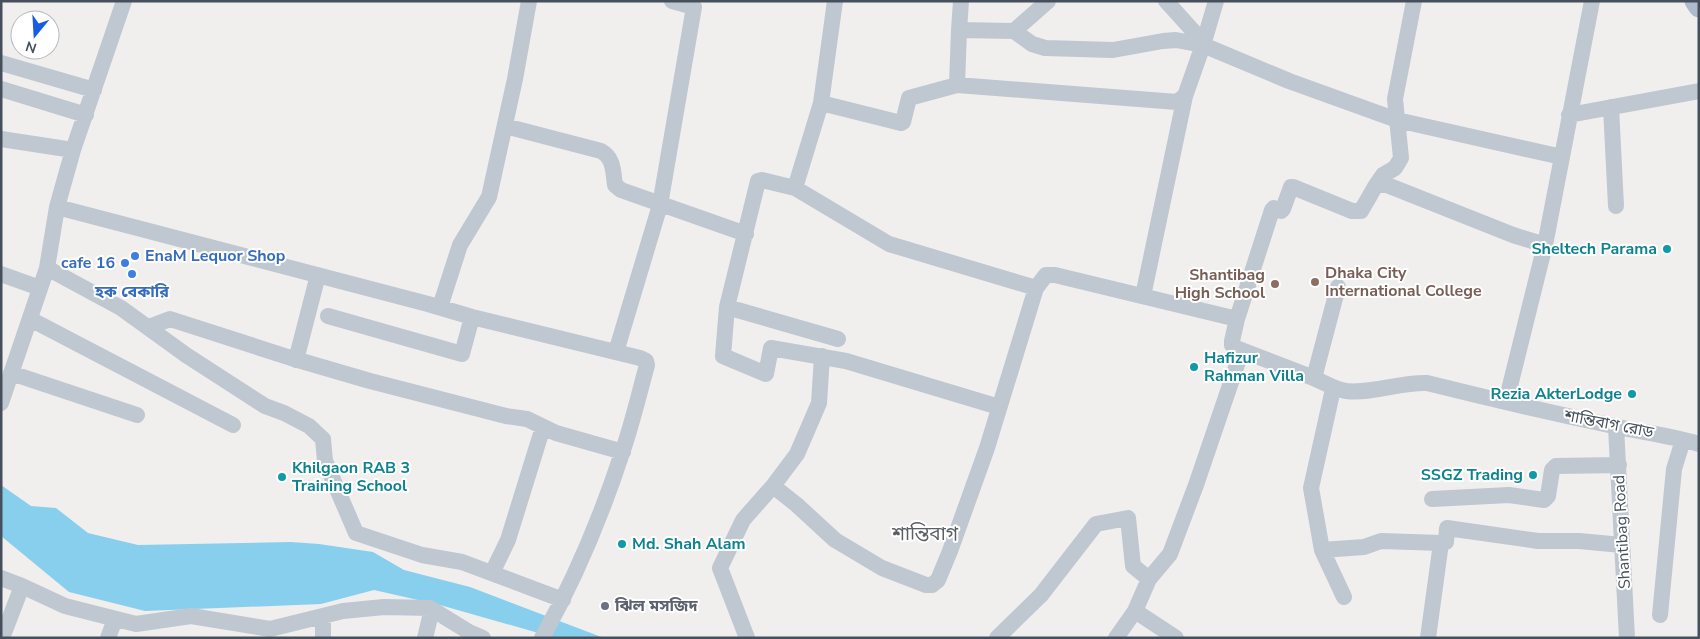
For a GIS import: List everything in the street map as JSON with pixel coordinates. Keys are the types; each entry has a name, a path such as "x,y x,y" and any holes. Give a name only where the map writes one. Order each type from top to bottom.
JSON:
{"main road":[{"path":"1695,1 1699,7"}],"street":[{"path":"1,403 47,268 57,207 73,150 124,1"},
{"path":"440,307 460,244 489,197 515,79 529,1"},
{"path":"616,352 660,205 694,7 672,1"},
{"path":"795,188 821,103 835,1"},
{"path":"957,85 961,1"},
{"path":"1014,31 1048,1"},
{"path":"1166,1 1204,44"},
{"path":"1143,296 1185,96 1204,44 1216,1"},
{"path":"1116,638 1135,611 1149,579 1170,554 1196,485 1237,348 1237,319 1272,210 1274,208 1281,211 1283,209 1290,187 1293,187 1352,211 1361,211 1383,175 1395,168 1401,158 1395,99 1414,1"},
{"path":"1506,402 1545,245 1592,1"},
{"path":"959,30 1014,31 1032,44 1045,48 1117,50 1162,40 1204,44 1289,81 1397,120 1562,157"},
{"path":"1,63 94,90"},
{"path":"821,103 901,123 903,122 909,98 957,85 1177,102 1185,96"},
{"path":"1,89 86,115"},
{"path":"1569,115 1699,90"},
{"path":"1611,107 1616,206"},
{"path":"505,126 602,150 608,154 612,164 614,185 621,190 746,234"},
{"path":"1,139 73,150"},
{"path":"1000,407 846,361 822,356 771,348 766,374 723,356 727,307 758,181 762,180 795,188 889,244 1036,288"},
{"path":"1376,185 1387,185 1512,235 1545,245"},
{"path":"57,207 646,361 647,365 623,452 590,538 563,600 542,638"},
{"path":"47,268 121,308 186,355 265,406 284,412 308,426 323,439 325,461 356,533 422,555 462,562 563,600"},
{"path":"1,274 40,288"},
{"path":"296,360 318,275"},
{"path":"773,486 835,540 882,568 926,585 932,585 938,580 950,552 987,448 1036,288 1046,275 1055,275 1237,319"},
{"path":"1314,378 1338,286"},
{"path":"727,307 838,339"},
{"path":"328,316 462,354 472,317"},
{"path":"30,319 233,425"},
{"path":"149,327 170,319 296,360 370,381 506,416 527,418 556,433 623,452"},
{"name":"শান্তিবাগ রোড","path":"1237,348 1314,378 1333,388 1348,391 1415,382 1427,383 1616,427 1691,442"},
{"path":"746,638 720,568 742,520 773,486 797,454 819,403 822,356"},
{"path":"11,373 137,415"},
{"path":"1333,388 1311,488 1322,550 1344,597"},
{"path":"492,573 508,540 543,426"},
{"name":"Shantibag Road","path":"1616,427 1627,638"},
{"path":"1660,616 1674,469 1691,442"},
{"path":"1432,499 1509,495 1544,500 1548,496 1552,470 1556,466 1619,465"},
{"path":"997,638 1041,595 1096,524 1128,518 1133,566 1149,579"},
{"path":"1322,550 1364,547 1381,541 1441,543 1446,542 1447,528 1538,542 1579,541 1622,545"},
{"path":"1428,638 1441,543"},
{"path":"1,578 65,606 136,624 191,616 270,629 343,611 384,606 432,609 482,638"},
{"path":"2,638 22,586"},
{"path":"425,638 432,609"},
{"path":"1135,611 1176,638"},
{"path":"322,638 323,616"},
{"path":"108,638 115,619"}],"water":[{"path":"1,485 31,506 56,508 88,533 138,545 291,542 373,552 404,570 470,587 604,638 556,638 440,605 374,590 321,604 145,611 69,592 1,536"}],"place":[{"name":"Sheltech Parama","path":"1667,249"},
{"name":"EnaM Lequor Shop","path":"135,256"},
{"name":"cafe 16","path":"125,263"},
{"name":"হক বেকারি","path":"132,274"},
{"name":"Dhaka City International College","path":"1315,282"},
{"name":"Shantibag High School","path":"1275,284"},
{"name":"Hafizur Rahman Villa","path":"1194,367"},
{"name":"Rezia AkterLodge","path":"1632,394"},
{"name":"SSGZ Trading","path":"1533,475"},
{"name":"Khilgaon RAB 3 Training School","path":"282,477"},
{"name":"Md. Shah Alam","path":"622,544"},
{"name":"ঝিল মসজিদ","path":"605,606"}],"district":[{"name":"শান্তিবাগ","path":"925,534"}]}
